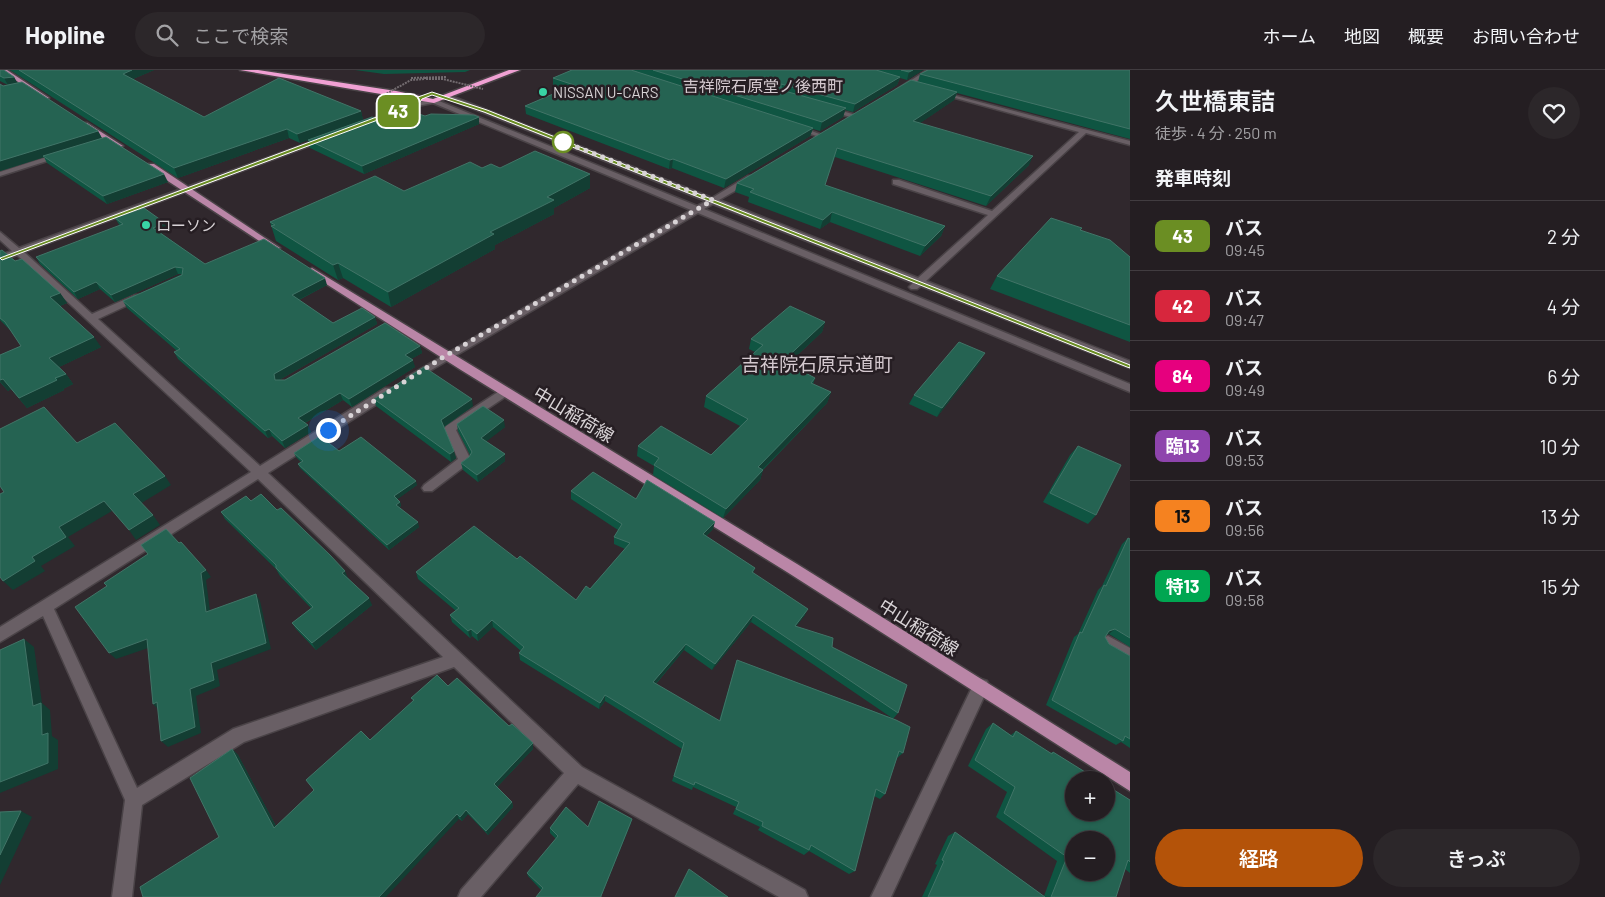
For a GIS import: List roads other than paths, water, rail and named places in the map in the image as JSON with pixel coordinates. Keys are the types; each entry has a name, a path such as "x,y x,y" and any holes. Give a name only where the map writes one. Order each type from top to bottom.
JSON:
{"highway":[{"path":"244,70 418,101 433,97 496,70"},
{"path":"291,70 402,86 433,97 446,97 516,70"}],"main road":[{"path":"3,70 23,87 53,102"},
{"path":"77,118 105,141 126,150"},
{"path":"142,160 283,252"},
{"name":"中山稲荷線","path":"299,263 387,324 445,356 792,568 1130,782"}],"street":[{"path":"893,93 930,70"},
{"path":"899,82 917,86"},
{"path":"936,91 1130,143"},
{"path":"433,97 697,210 1130,388"},
{"path":"446,97 713,200 1130,365"},
{"path":"354,127 418,101"},
{"path":"818,106 851,118 862,112"},
{"path":"784,124 825,134 814,141"},
{"path":"904,295 1084,131"},
{"path":"0,258 336,134"},
{"path":"0,174 73,151"},
{"path":"0,635 445,356 755,176"},
{"path":"896,182 993,214"},
{"path":"0,235 260,473 576,773 798,897"},
{"path":"91,318 145,294"},
{"path":"428,488 465,460 450,429 504,392"},
{"path":"46,607 134,800 122,897"},
{"path":"1108,643 1130,656"},
{"path":"134,800 239,735 455,660"},
{"path":"881,897 980,686"},
{"path":"468,897 576,773"}],"place":[{"name":"NISSAN U-CARS","path":"543,92"},
{"name":"ローソン","path":"146,225"}],"district":[{"name":"吉祥院石原堂ノ後西町","path":"763,85"},
{"name":"吉祥院石原京道町","path":"817,363"}]}
